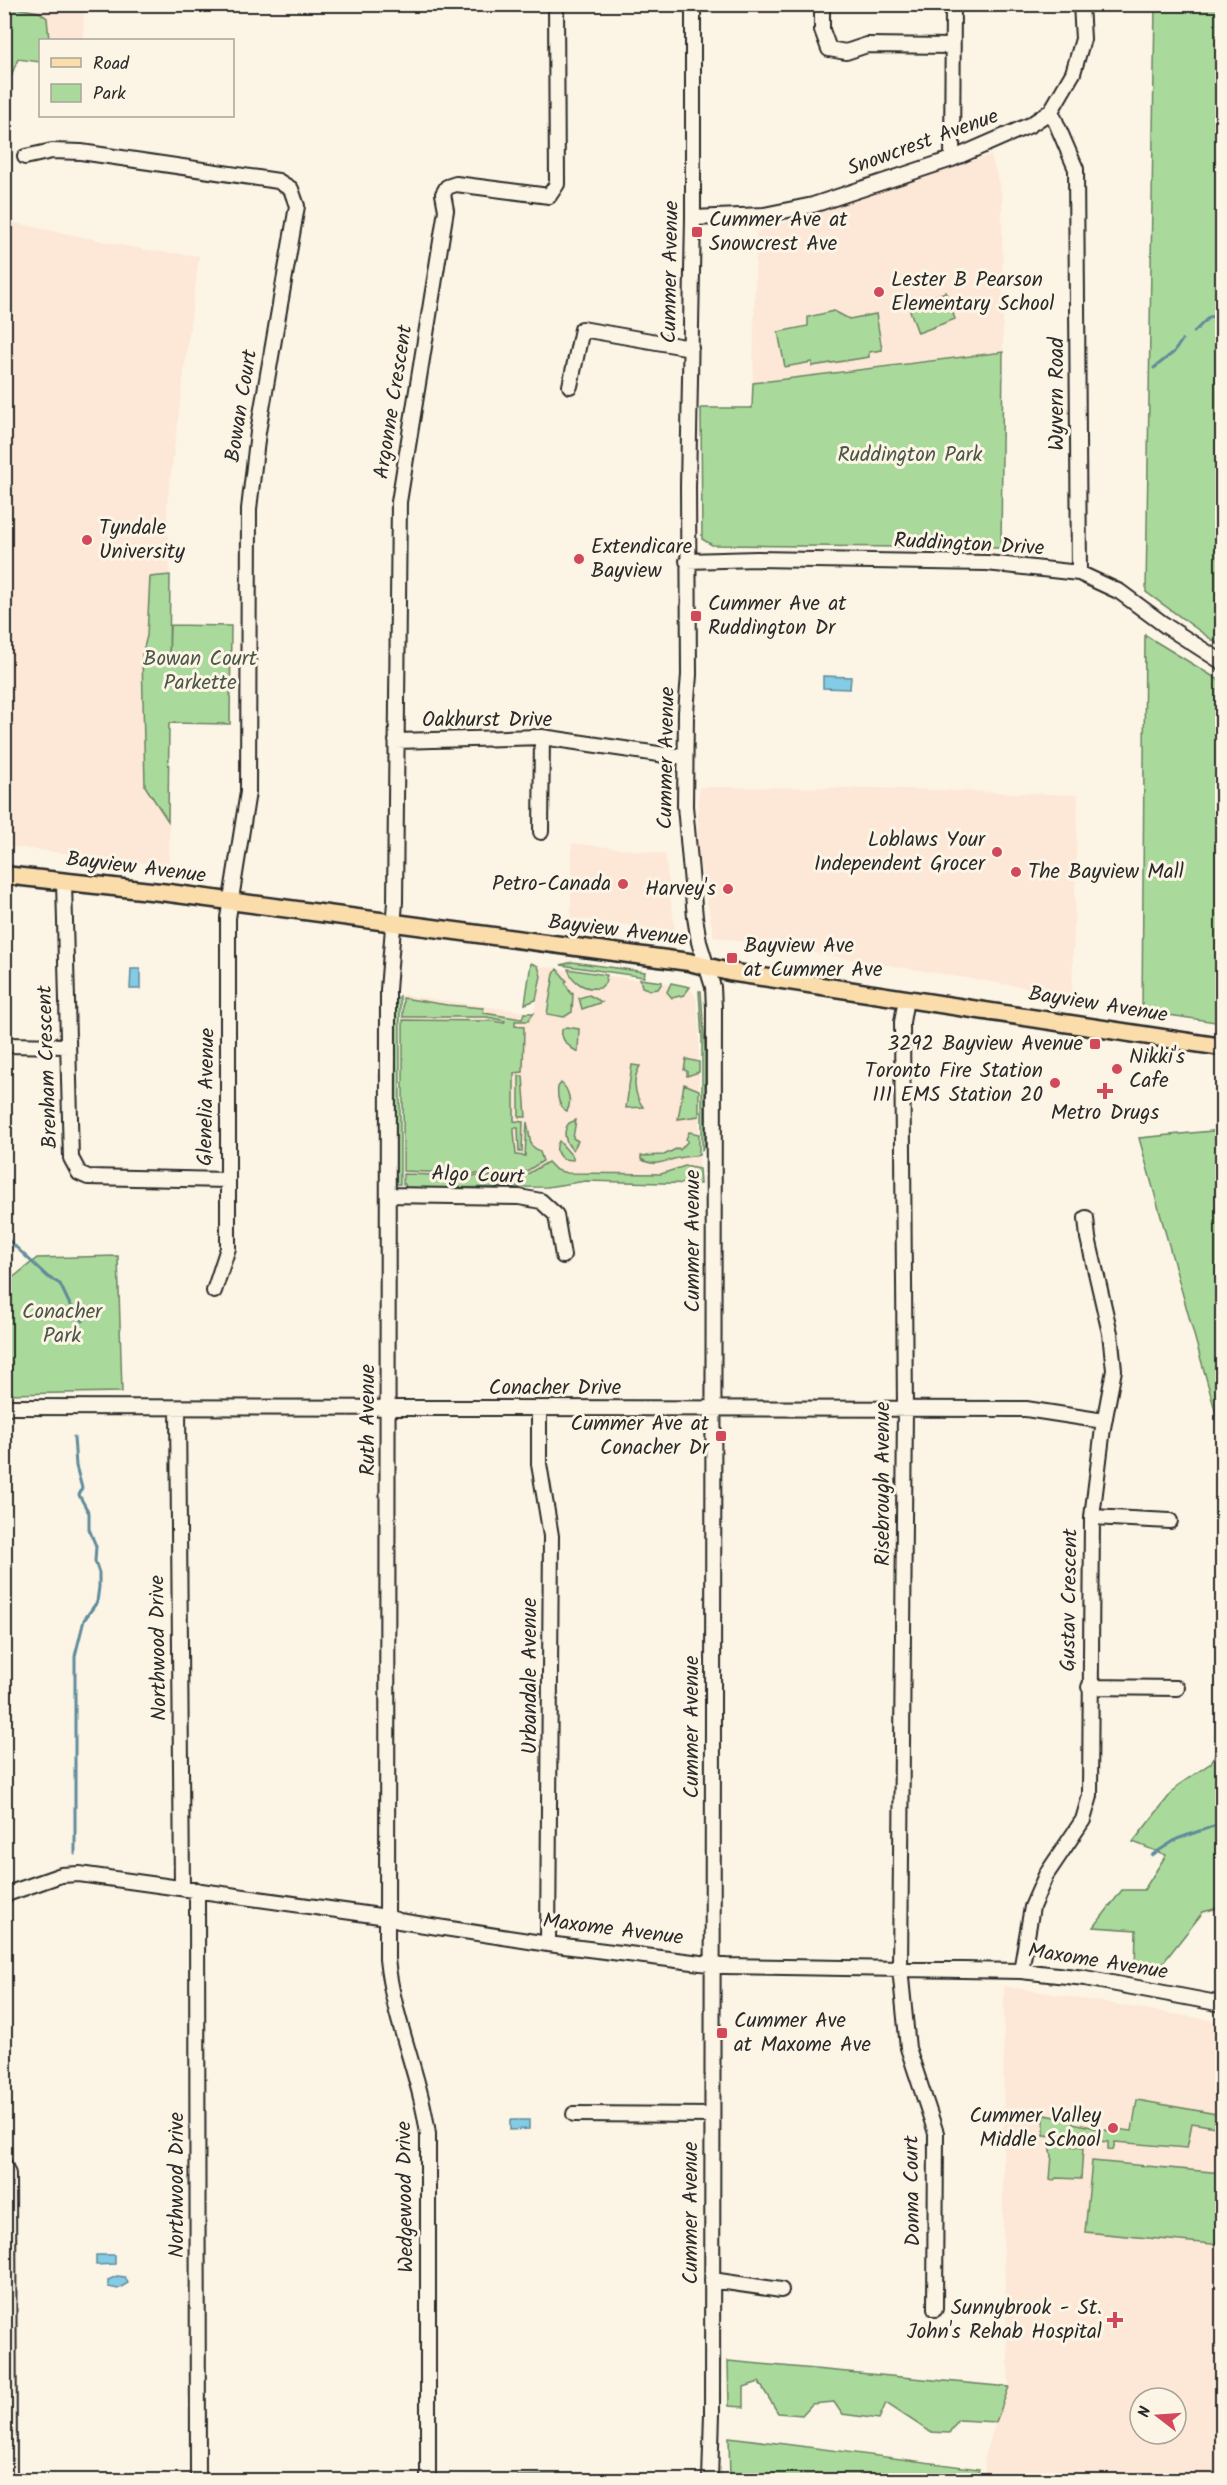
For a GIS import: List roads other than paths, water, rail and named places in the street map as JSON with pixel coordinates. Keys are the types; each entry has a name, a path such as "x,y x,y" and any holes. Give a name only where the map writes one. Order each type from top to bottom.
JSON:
{"main road":[{"name":"Bayview Avenue","path":"4,875 231,902 706,965 729,972 1222,1047"}],"street":[{"name":"Argonne Crescent","path":"393,924 399,502 446,210 443,194 447,187 456,184 549,196 557,184 556,4"},
{"name":"Cummer Avenue","path":"693,4 693,218 687,561 689,675 685,806 699,942 712,987 714,1008 711,2481"},
{"path":"822,4 822,30 829,49 846,52 867,45 952,46"},
{"path":"951,159 952,4"},
{"name":"Snowcrest Avenue","path":"693,218 764,215 813,205 951,159 1030,125 1051,111 1073,73 1083,39 1081,4"},
{"name":"Wyvern Road","path":"1051,111 1076,168 1079,573"},
{"name":"Bowan Court","path":"25,157 52,152 81,152 278,181 291,189 297,206 258,432 249,509 248,792 231,902"},
{"path":"570,386 582,329 691,348"},
{"name":"Ruddington Drive","path":"687,561 757,559 987,563 1079,573 1120,592 1166,626 1222,662"},
{"name":"Oakhurst Drive","path":"396,741 542,738 672,756 685,755"},
{"path":"541,832 542,738"},
{"name":"Brenham Crescent","path":"64,882 71,1158 79,1173 88,1177 227,1180"},
{"name":"Glenelia Avenue","path":"214,1291 228,1248 228,918 231,902"},
{"name":"Ruth Avenue","path":"387,1917 388,990 393,924"},
{"name":"Risebrough Avenue","path":"900,1968 905,1410 902,1022 906,999"},
{"path":"4,1045 68,1046"},
{"name":"Algo Court","path":"388,1195 519,1197 541,1201 556,1215 563,1256"},
{"name":"Gustav Crescent","path":"1021,1971 1032,1907 1046,1875 1083,1820 1090,1796 1092,1517 1104,1421 1114,1370 1110,1333 1088,1238 1086,1218"},
{"name":"Conacher Drive","path":"4,1407 1026,1409 1104,1421"},
{"name":"Northwood Drive","path":"178,1408 182,1887"},
{"name":"Urbandale Avenue","path":"539,1409 539,1464 551,1536 548,1944"},
{"path":"1092,1517 1170,1521"},
{"path":"1089,1687 1177,1688"},
{"name":"Maxome Avenue","path":"4,1895 61,1875 78,1874 387,1917 548,1944 725,1966 1021,1971 1085,1978 1222,2004"},
{"name":"Northwood Drive","path":"197,1890 198,2481"},
{"name":"Wedgewood Drive","path":"387,1917 390,1983 425,2109 428,2134 428,2481"},
{"name":"Donna Court","path":"900,1968 908,2048 936,2133 935,2308"},
{"path":"574,2114 712,2115"},
{"path":"4,2164 8,2174 6,2335 9,2481"},
{"path":"712,2280 782,2290"}],"water":[{"path":"823,676 851,677 850,689 823,688"},
{"path":"131,969 140,969 140,989 130,989"},
{"path":"510,2120 529,2120 529,2129 510,2130"},
{"path":"96,2255 115,2255 115,2264 96,2265"},
{"path":"117,2276 125,2277 128,2283 118,2289 108,2287 108,2280"}],"waterway":[{"path":"1194,332 1209,317 1222,315"},
{"path":"1154,368 1174,352 1182,340"},
{"path":"4,1236 48,1277 60,1284 70,1305 83,1321"},
{"path":"74,1437 76,1466 82,1488 79,1495 89,1513 89,1529 96,1546 95,1561 99,1573 97,1602 84,1620 75,1656 75,1854"},
{"path":"1152,1855 1177,1839 1222,1823"}],"place":[{"name":"Cummer Ave at Snowcrest Ave","path":"697,232"},
{"name":"Lester B Pearson Elementary School","path":"879,292"},
{"name":"Tyndale University","path":"87,540"},
{"name":"Extendicare Bayview","path":"579,559"},
{"name":"Cummer Ave at Ruddington Dr","path":"696,616"},
{"name":"Loblaws Your Independent Grocer","path":"997,852"},
{"name":"The Bayview Mall","path":"1016,872"},
{"name":"Petro-Canada","path":"623,884"},
{"name":"Harvey's","path":"728,889"},
{"name":"Bayview Ave at Cummer Ave","path":"732,958"},
{"name":"3292 Bayview Avenue","path":"1095,1044"},
{"name":"Nikki's Cafe","path":"1117,1069"},
{"name":"Toronto Fire Station 111 EMS Station 20","path":"1055,1083"},
{"name":"Metro Drugs","path":"1105,1091"},
{"name":"Cummer Ave at Conacher Dr","path":"721,1436"},
{"name":"Cummer Ave at Maxome Ave","path":"722,2033"},
{"name":"Cummer Valley Middle School","path":"1113,2128"},
{"name":"Sunnybrook - St. John's Rehab Hospital","path":"1115,2320"}],"park label":[{"name":"Ruddington Park","path":"910,455"},
{"name":"Bowan Court Parkette","path":"200,671"},
{"name":"Conacher Park","path":"62,1324"}]}
